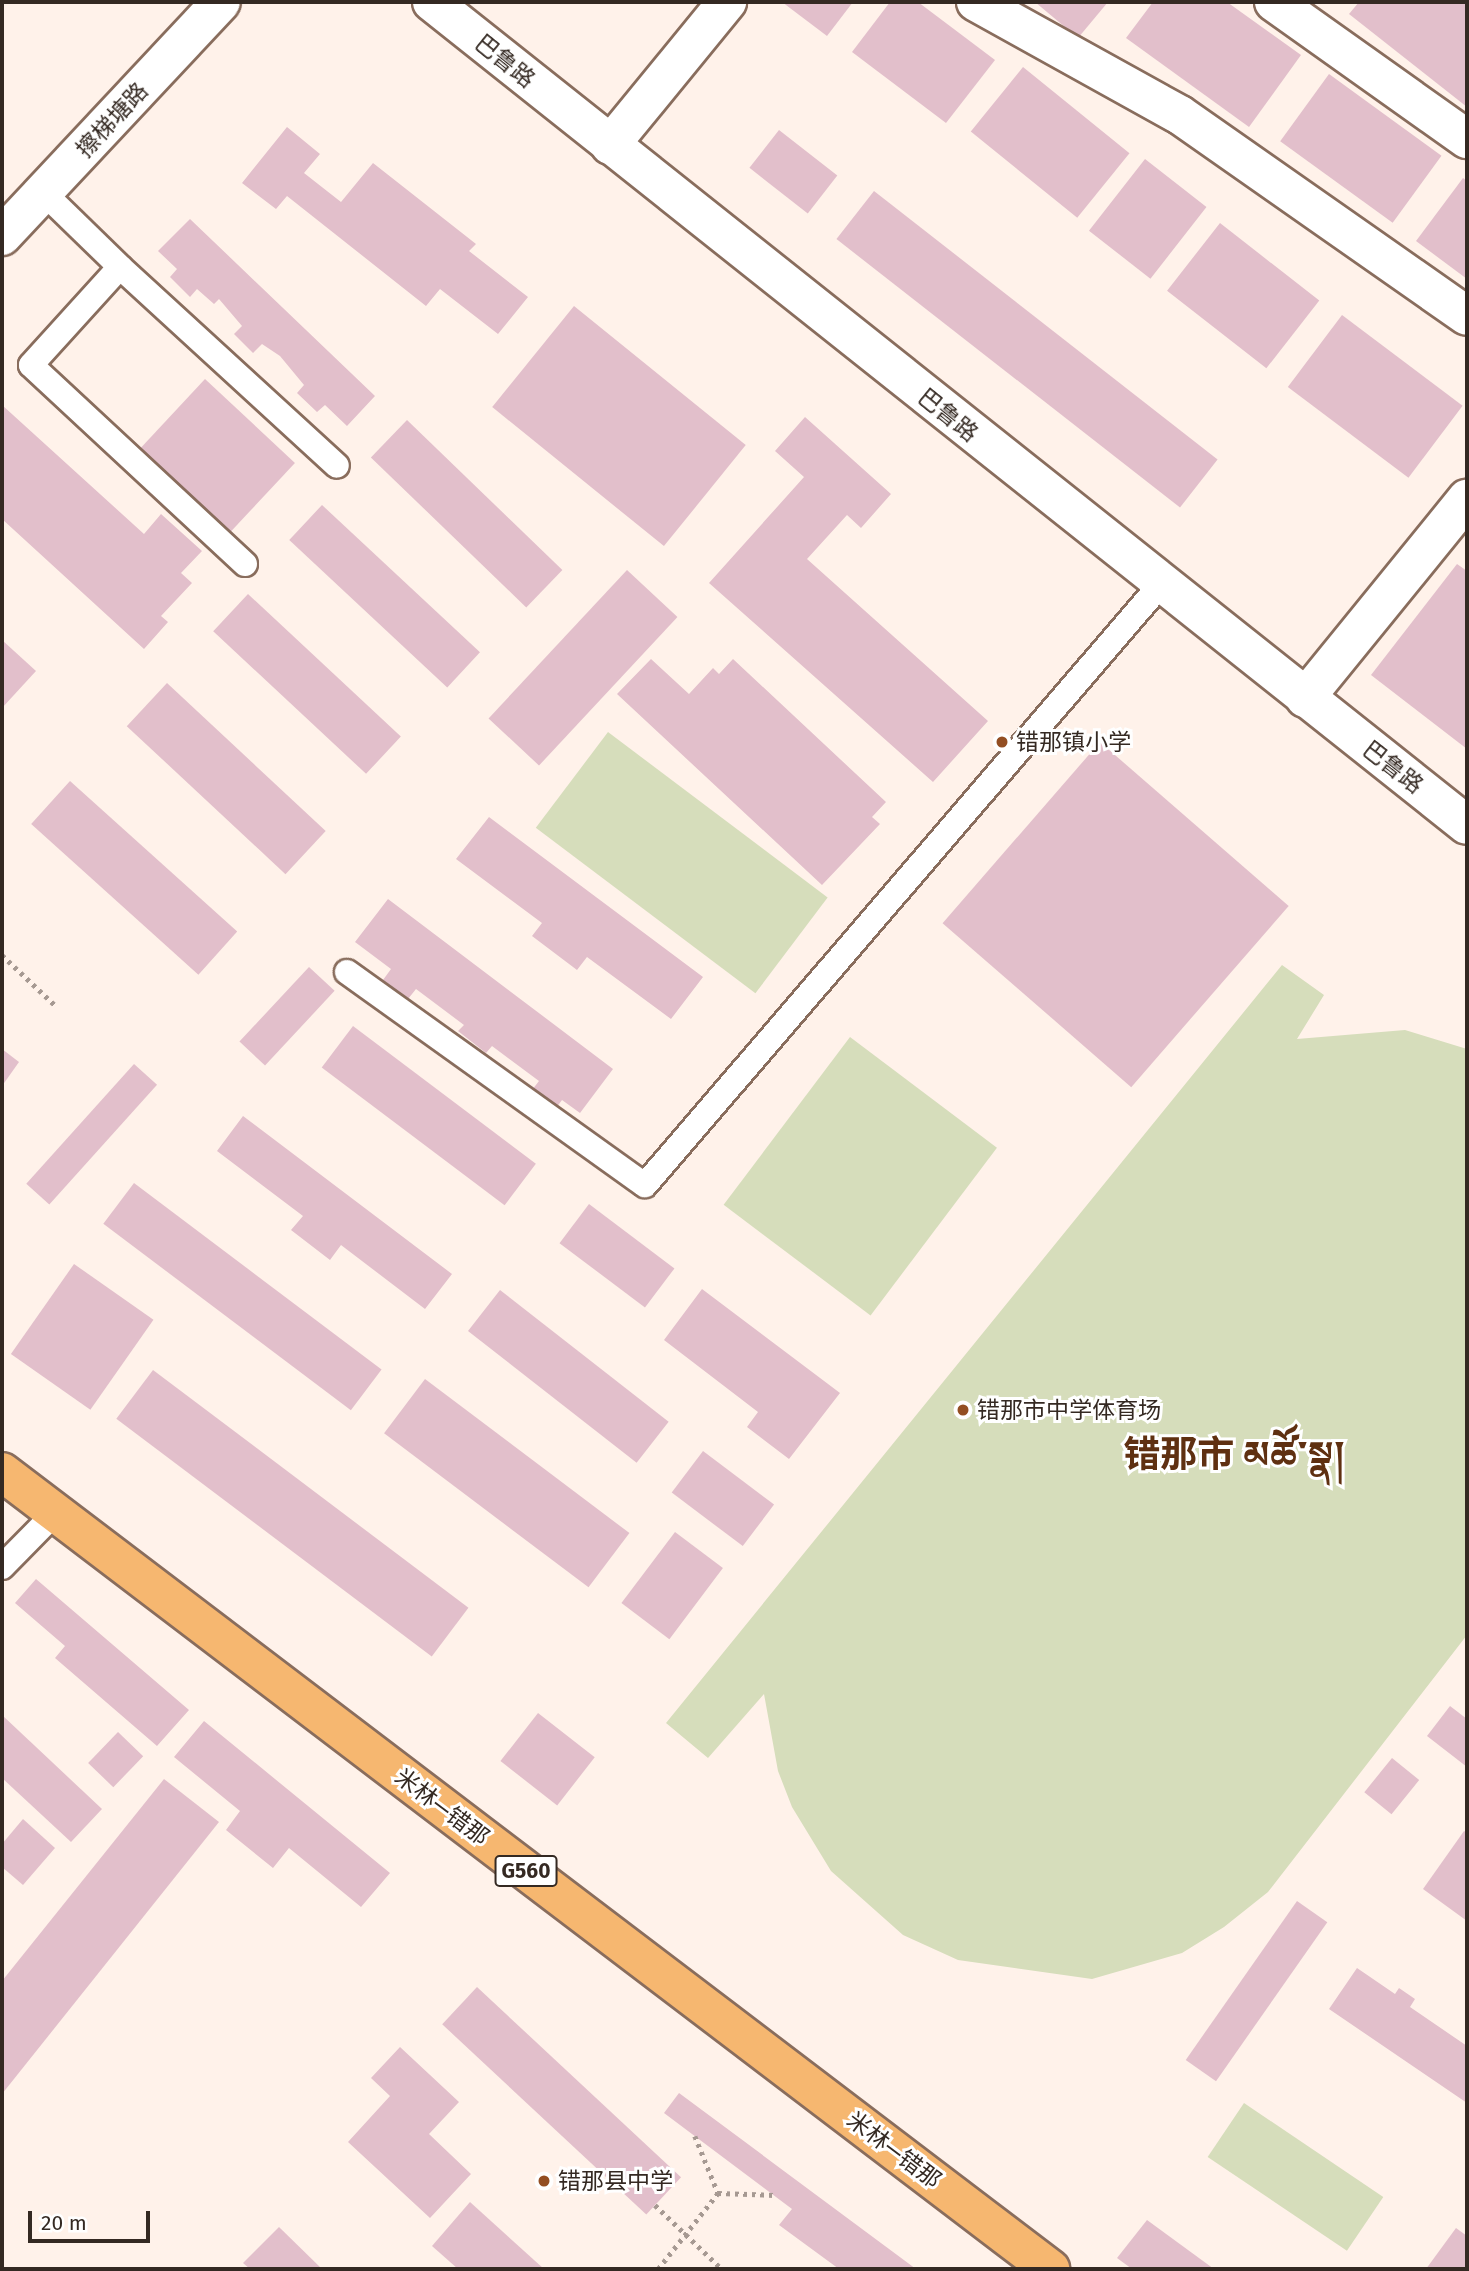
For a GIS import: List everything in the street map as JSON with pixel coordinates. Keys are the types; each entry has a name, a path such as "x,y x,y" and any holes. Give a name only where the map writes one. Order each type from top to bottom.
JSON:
{"highway":[{"name":"米林—错那","path":"2,1472 1050,2269"}],"street":[{"name":"擦梯塘路","path":"2,236 220,2"},
{"name":"巴鲁路","path":"432,2 1467,825"},
{"path":"610,145 727,2"},
{"path":"976,2 1180,115 1467,316"},
{"path":"1274,2 1467,139"},
{"path":"1305,698 1467,499"}],"lane":[{"path":"44,193 120,267 337,466"},
{"path":"120,267 31,365 244,564"},
{"path":"347,972 645,1185 1161,584"},
{"path":"2,1567 55,1513"}],"path":[{"path":"2,955 57,1007"},
{"path":"695,2136 718,2193"},
{"path":"718,2193 774,2195"},
{"path":"658,2269 718,2193"},
{"path":"655,2205 722,2269"}],"green space":[{"path":"608,732 828,897 755,993 536,828"},
{"path":"1282,965 1324,995 1297,1039 1405,1030 1467,1049 1467,1635 1268,1892 1224,1927 1182,1953 1092,1979 958,1960 903,1935 831,1871 792,1807 778,1771 764,1694 708,1758 666,1723"},
{"path":"850,1037 997,1148 871,1315 724,1205"},
{"path":"1244,2103 1383,2197 1347,2251 1208,2157"}],"building":[{"path":"782,2 853,2 827,36"},
{"path":"890,2 918,2 995,60 946,123 852,52"},
{"path":"1035,2 1108,2 1078,38"},
{"path":"1153,2 1227,2 1301,55 1249,127 1126,38"},
{"path":"1359,2 1467,2 1467,107 1349,14"},
{"path":"1023,67 1129,153 1077,218 971,132"},
{"path":"1329,74 1441,156 1393,223 1280,141"},
{"path":"287,127 320,154 304,173 341,202 373,163 476,244 469,251 528,297 498,334 440,289 426,306 287,196 276,209 242,183"},
{"path":"779,130 837,176 808,213 749,168"},
{"path":"1145,159 1206,207 1150,279 1089,231"},
{"path":"1463,178 1467,181 1467,279 1416,241"},
{"path":"874,191 1218,459 1180,507 836,239"},
{"path":"190,219 375,396 347,426 325,405 317,412 297,393 304,385 280,356 262,344 253,353 234,334 242,326 219,299 214,304 197,289 190,297 170,277 177,269 158,251"},
{"path":"1220,223 1319,301 1266,368 1167,291"},
{"path":"574,306 746,445 664,546 492,407"},
{"path":"1342,315 1463,406 1408,478 1288,387"},
{"path":"205,379 295,463 229,533 140,449"},
{"path":"2,405 144,534 161,514 202,551 181,573 192,583 161,616 168,622 144,649 2,519"},
{"path":"805,417 891,494 861,528 847,515 807,559 988,721 933,782 709,583 804,477 775,451"},
{"path":"407,420 562,570 526,607 371,457"},
{"path":"322,505 480,652 447,687 289,540"},
{"path":"1457,564 1467,571 1467,749 1371,675"},
{"path":"627,570 677,617 539,766 489,718"},
{"path":"248,594 401,737 366,774 213,631"},
{"path":"2,640 36,671 2,708"},
{"path":"651,659 689,694 713,668 719,674 733,659 886,802 872,817 880,824 822,885 617,694"},
{"path":"167,683 326,831 285,874 127,726"},
{"path":"1100,742 1289,906 1131,1087 943,923"},
{"path":"70,781 237,932 198,975 31,824"},
{"path":"489,817 703,977 671,1019 587,957 577,970 532,936 542,923 456,859"},
{"path":"388,899 613,1069 580,1113 562,1100 556,1108 532,1090 539,1081 492,1046 486,1053 458,1031 464,1025 416,989 408,999 383,980 391,969 355,942"},
{"path":"309,967 335,991 265,1065 239,1042"},
{"path":"353,1026 536,1164 505,1205 322,1068"},
{"path":"2,1049 19,1062 2,1086"},
{"path":"134,1064 157,1085 49,1204 26,1184"},
{"path":"243,1116 452,1274 425,1309 341,1245 330,1260 291,1230 303,1216 217,1151"},
{"path":"134,1183 382,1370 351,1410 103,1224"},
{"path":"589,1204 674,1268 645,1308 560,1243"},
{"path":"74,1264 153,1320 90,1410 11,1354"},
{"path":"702,1289 840,1393 789,1459 747,1427 758,1412 664,1340"},
{"path":"500,1290 669,1422 637,1463 468,1331"},
{"path":"153,1370 468,1608 432,1656 116,1419"},
{"path":"425,1379 629,1533 589,1587 384,1433"},
{"path":"703,1451 774,1505 743,1546 672,1493"},
{"path":"675,1532 723,1568 669,1639 621,1603"},
{"path":"36,1579 189,1710 157,1746 55,1658 65,1646 15,1603"},
{"path":"1450,1706 1467,1719 1467,1767 1427,1736"},
{"path":"538,1713 595,1757 557,1805 500,1761"},
{"path":"2,1715 102,1809 71,1842 2,1778"},
{"path":"204,1721 390,1873 361,1907 289,1848 273,1868 226,1830 240,1811 174,1757"},
{"path":"118,1732 143,1756 113,1787 88,1763"},
{"path":"1392,1758 1419,1780 1392,1814 1364,1792"},
{"path":"164,1779 219,1822 2,2094 2,1981"},
{"path":"23,1819 55,1848 23,1885 2,1867 2,1844"},
{"path":"1464,1831 1467,1833 1467,1921 1423,1889"},
{"path":"1297,1901 1327,1922 1216,2081 1186,2060"},
{"path":"1357,1968 1395,1994 1399,1988 1415,1999 1410,2007 1467,2046 1467,2103 1329,2009"},
{"path":"477,1987 681,2177 646,2215 442,2024"},
{"path":"400,2047 459,2102 429,2134 471,2174 430,2218 348,2142 390,2096 371,2078"},
{"path":"679,2093 916,2269 839,2269 779,2225 792,2209 664,2113"},
{"path":"470,2202 544,2269 458,2269 432,2246"},
{"path":"1147,2220 1214,2269 1132,2269 1117,2258"},
{"path":"279,2227 322,2269 250,2269 243,2263"},
{"path":"1456,2228 1467,2236 1467,2269 1426,2269"}],"place":[{"name":"错那镇小学","path":"1002,742"},
{"name":"错那市中学体育场","path":"963,1410"},
{"name":"错那县中学","path":"544,2181"}],"district":[{"name":"错那市 མཚོ་སྣ།","path":"1234,1455"}]}
